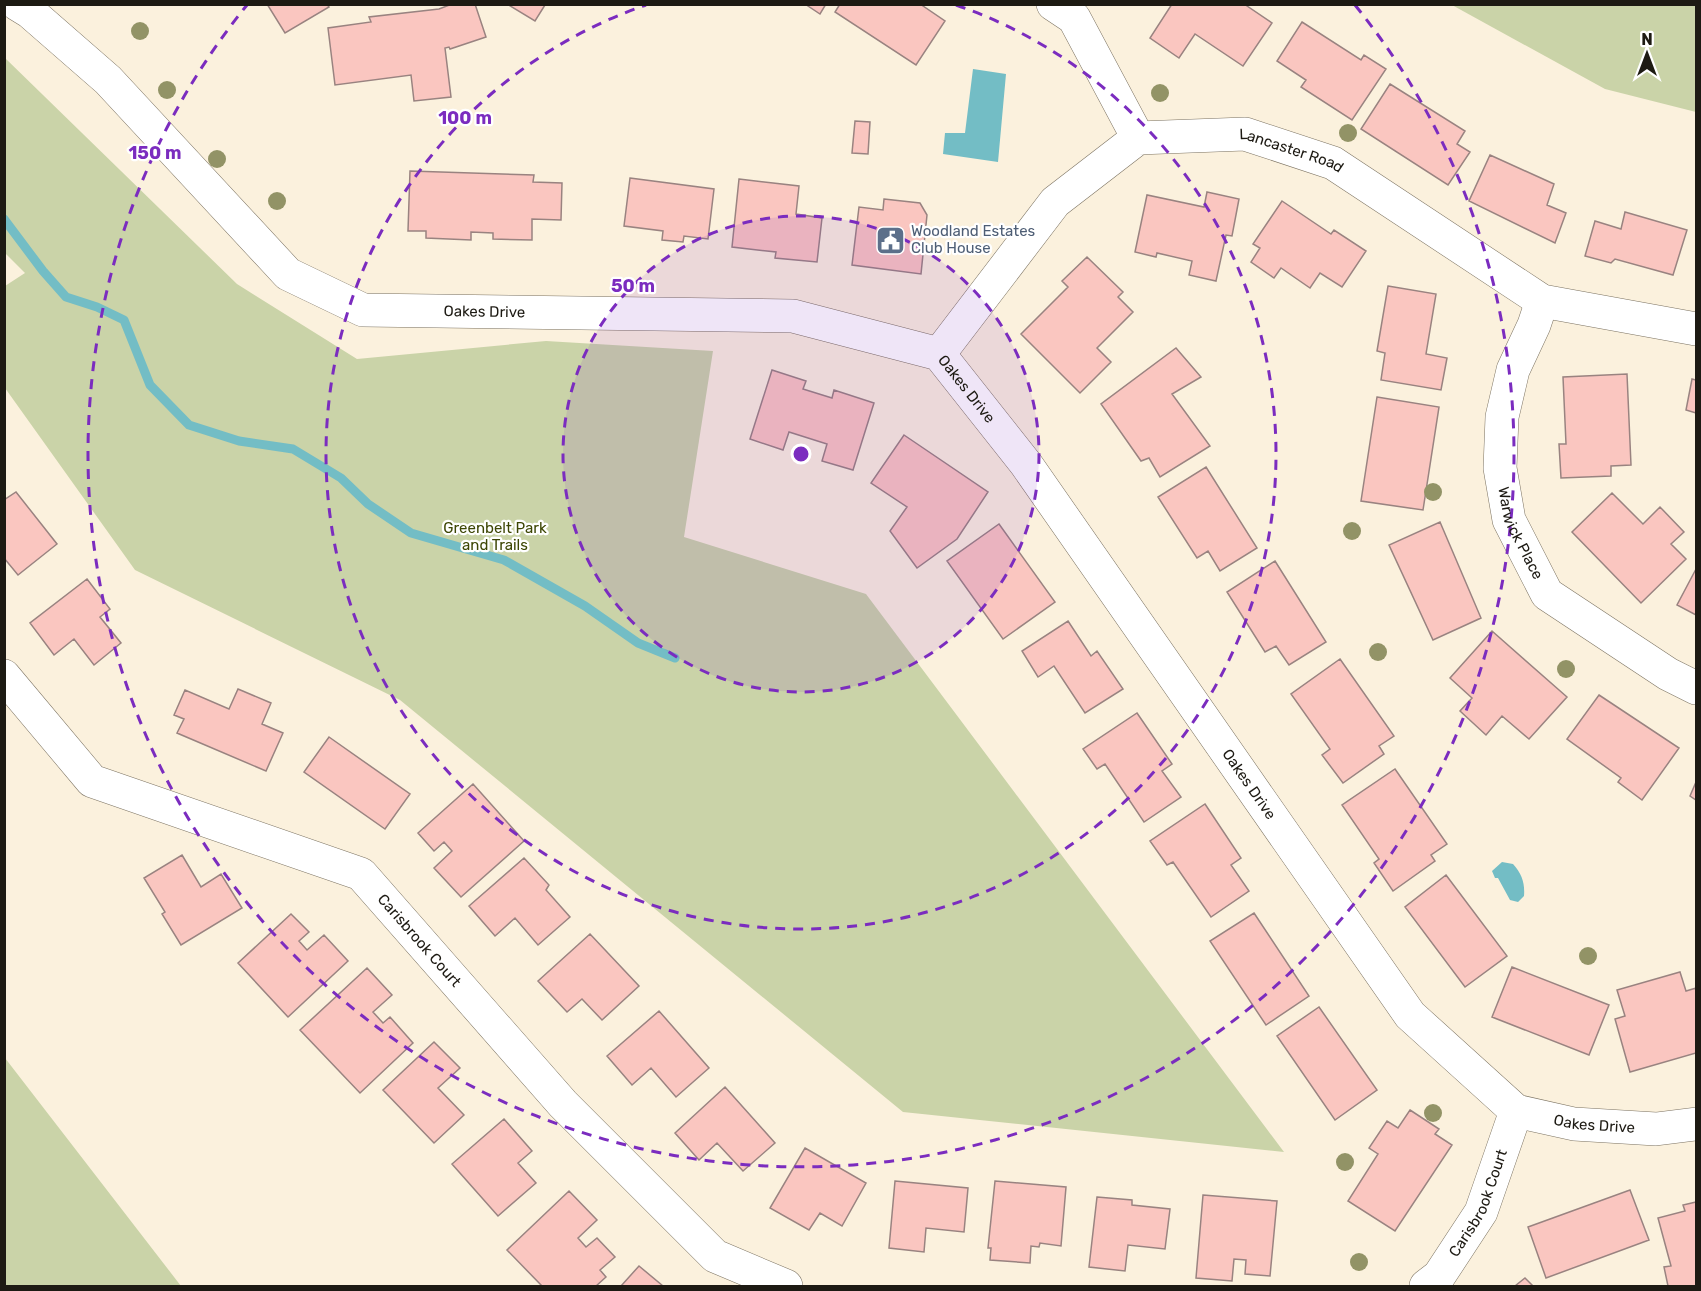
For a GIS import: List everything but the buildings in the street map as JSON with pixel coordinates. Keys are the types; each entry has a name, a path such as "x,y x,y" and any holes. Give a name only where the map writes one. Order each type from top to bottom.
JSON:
{"street":[{"name":"Oakes Drive","path":"17,4 30,12 108,80 288,274 363,310 793,316 939,354 1026,464 1410,1015 1516,1111 1574,1124 1656,1129 1696,1124"},
{"path":"939,354 1056,202 1138,138 1074,18 1053,4"},
{"name":"Lancaster Road","path":"1138,138 1245,134 1333,163 1542,301 1696,329"},
{"name":"Warwick Place","path":"1542,301 1534,325 1513,370 1502,417 1500,468 1509,520 1547,594 1668,674 1696,688"},
{"name":"Carisbrook Court","path":"4,676 92,781 362,874 563,1104 715,1256 786,1287"},
{"name":"Carisbrook Court","path":"1426,1287 1438,1276 1481,1212 1516,1111"}],"green space":[{"path":"1452,5 1696,5 1696,112 1605,89"},
{"name":"Greenbelt Park and Trails","path":"4,57 237,284 357,359 546,341 713,351 684,537 866,594 1284,1152 903,1112 400,700 135,570 5,388 5,286 25,273 5,253"},
{"path":"5,1058 181,1286 5,1286"}],"water":[{"path":"973,69 1006,74 998,162 943,154 945,133 965,133"},
{"path":"1502,862 1513,864 1519,871 1524,896 1518,902 1510,900 1492,871"}],"waterway":[{"path":"4,219 43,271 66,297 97,307 124,320 150,385 189,425 239,441 293,449 341,478 368,504 411,533 504,560 585,606 638,643 675,658"}],"place":[{"name":"Woodland Estates Club House","path":"890,240"}]}
